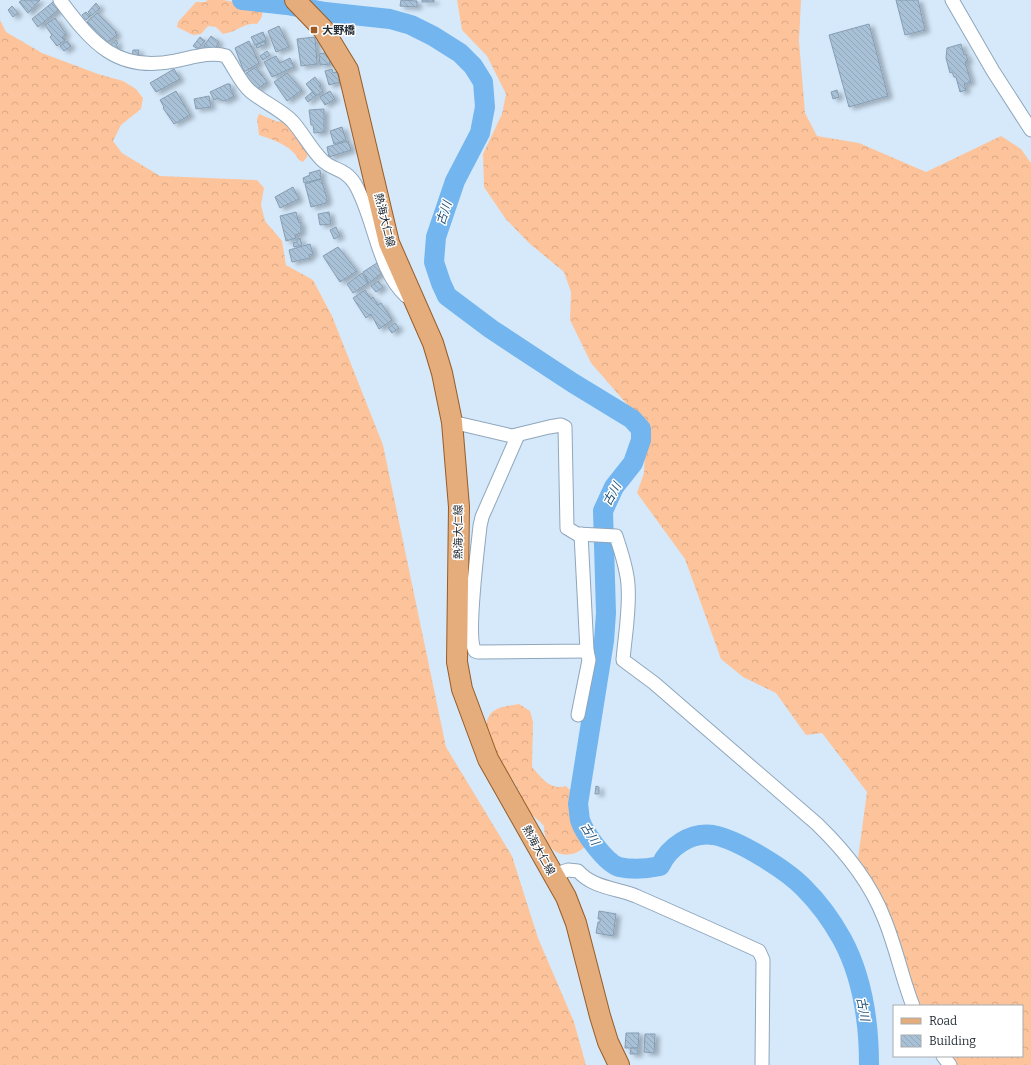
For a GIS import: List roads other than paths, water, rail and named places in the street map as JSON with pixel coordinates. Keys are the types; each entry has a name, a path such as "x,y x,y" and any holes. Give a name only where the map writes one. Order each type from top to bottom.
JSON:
{"main road":[{"name":"熱海大仁線","path":"295,0 315,20 340,55 348,70 389,243 414,303 433,343 442,373 452,422 459,507 457,662 462,689 488,759 566,897 576,923 608,1042 619,1065"}],"street":[{"path":"60,0 100,47 111,54 127,60 149,64 172,62 214,54 226,56 243,83 250,90 291,120 322,160 344,172 351,178 362,198 377,242 393,280 414,303"},
{"path":"952,0 993,71 1031,130"},
{"path":"452,422 505,436 518,435 561,425 565,427 567,528 571,532 616,536 628,584 627,626 623,660 654,683 835,841 867,885 884,917 913,1005"},
{"path":"518,435 482,517 472,606 474,648 478,652 587,651"},
{"path":"578,715 589,660 587,651 585,534"},
{"path":"553,875 568,870 578,871 585,879 598,885 634,896 759,951 763,960 762,1065"},
{"path":"944,1057 950,1065"}],"waterway":[{"name":"古川","path":"242,0 287,5 325,12 390,19 411,25 433,36 460,53 473,66 483,82 485,107 480,133 455,181 436,237 434,262 441,283 447,296 491,329 573,383 632,419 641,429 641,440 633,463 614,487 603,511 606,613 604,641 578,804 582,826 602,854 619,867 640,869 660,866 669,853 681,842 696,836 713,835 735,842 761,856 796,881 809,893 838,932 855,968 866,1016 869,1065"}],"place":[{"name":"大野橋","path":"314,30"}]}
